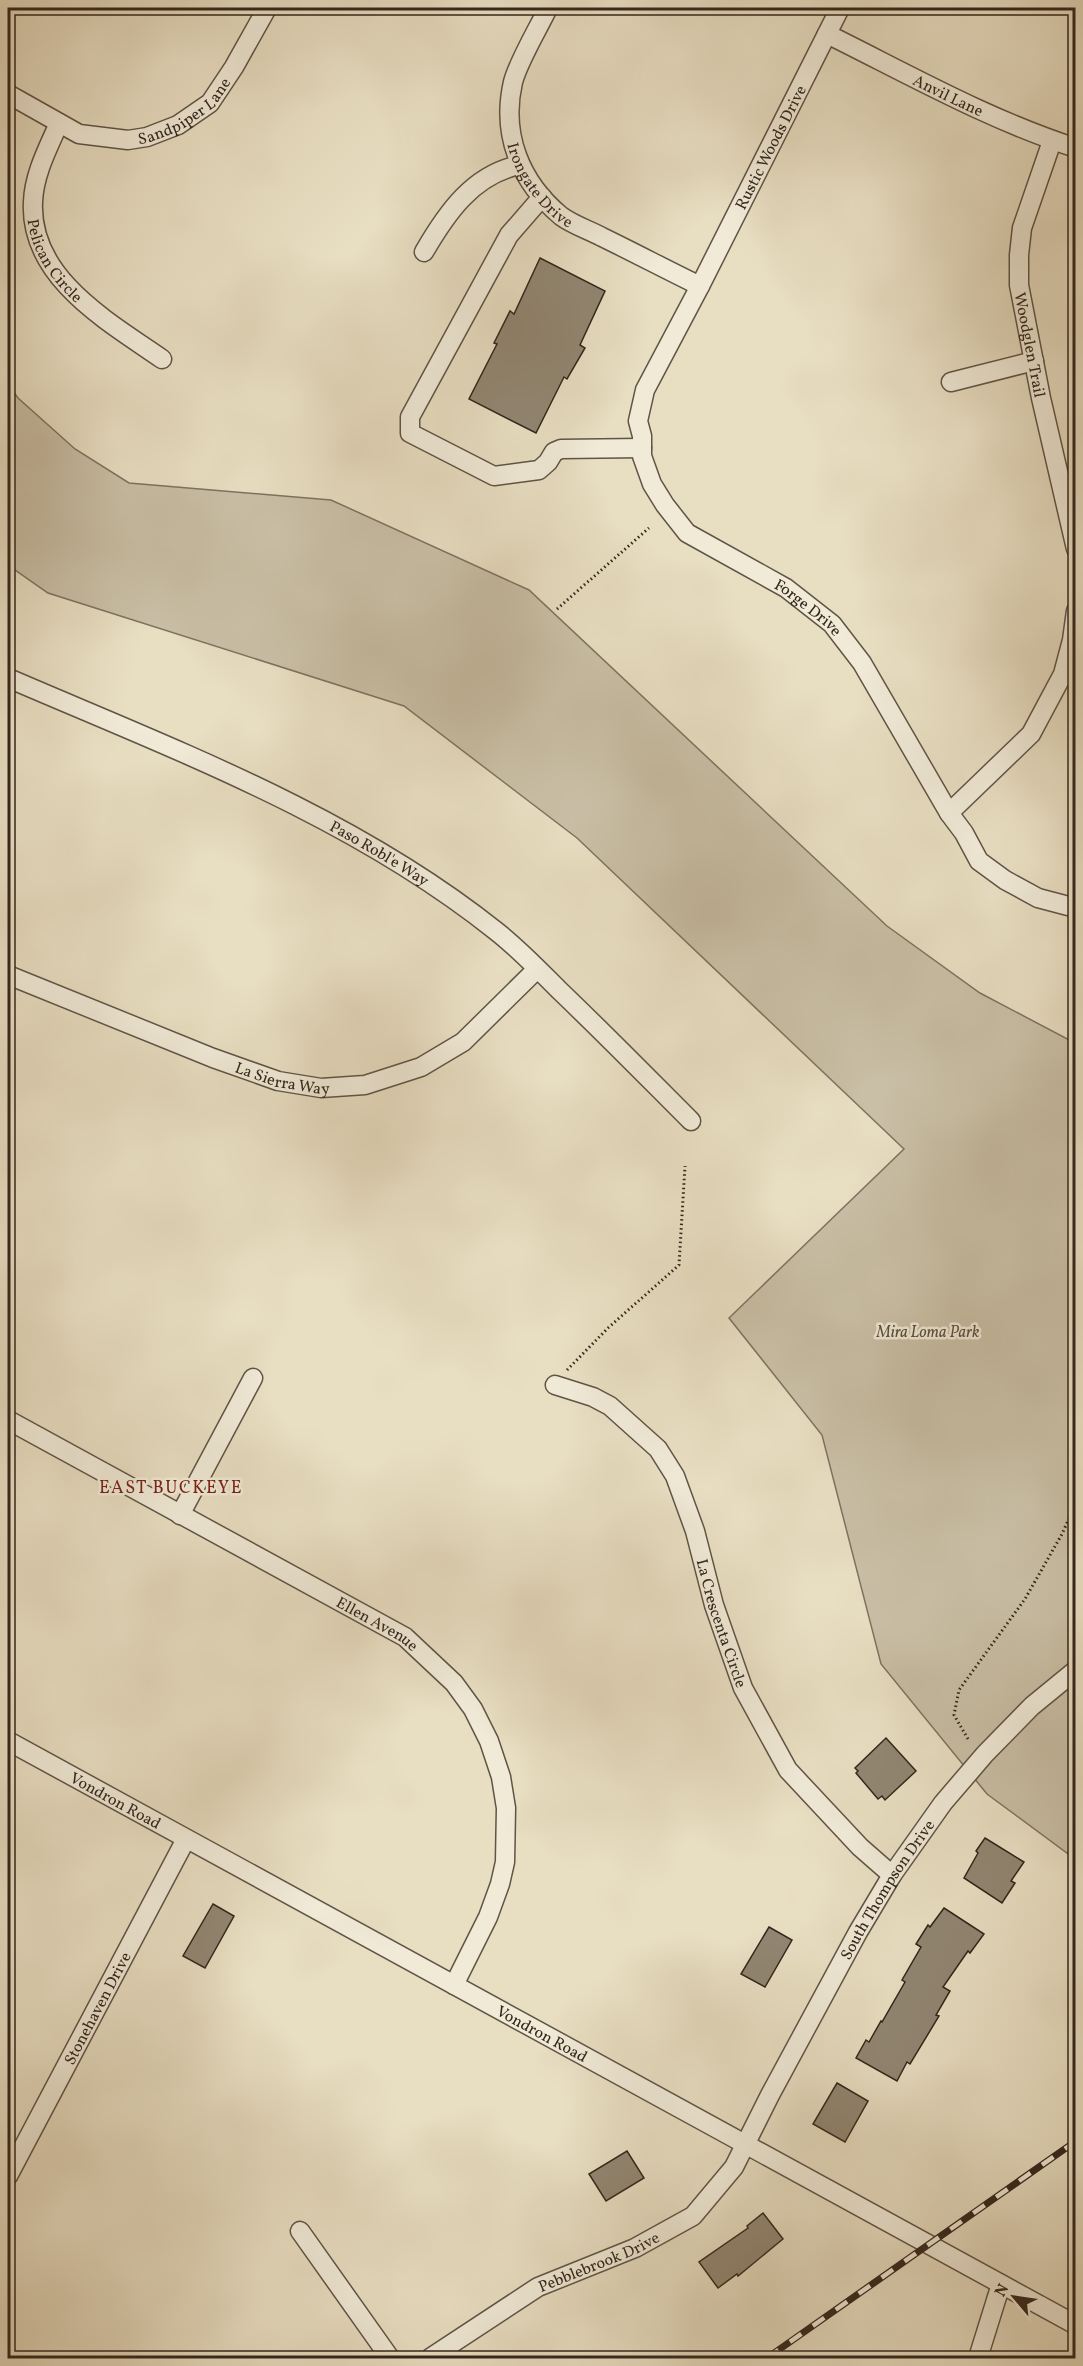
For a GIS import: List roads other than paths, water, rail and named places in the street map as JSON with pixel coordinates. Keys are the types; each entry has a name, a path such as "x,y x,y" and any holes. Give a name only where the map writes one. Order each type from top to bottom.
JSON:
{"street":[{"name":"Sandpiper Lane","path":"8,94 79,134 128,140 147,137 178,125 210,103 234,67 267,8"},
{"name":"Irongate Drive","path":"548,8 514,80 511,96 509,131 520,165 543,197 562,217 700,286"},
{"name":"Rustic Woods Drive","path":"700,286 840,8"},
{"name":"Anvil Lane","path":"826,34 971,105 1052,141 1076,148"},
{"name":"Pelican Circle","path":"59,123 46,152 35,186 33,202 33,219 47,256 58,275 88,306 162,359"},
{"name":"Woodglen Trail","path":"1052,141 1022,228 1019,285 1076,549"},
{"path":"424,252 445,216 463,196 498,172 520,165"},
{"path":"543,197 509,236 410,417 410,433 494,476 538,470 548,462 554,452 561,449 642,448"},
{"name":"Forge Drive","path":"700,286 645,390 638,421 642,456 652,484 687,533 786,588 832,624 862,663 979,861 1005,880 1038,898 1076,908"},
{"path":"951,382 1034,361"},
{"path":"950,813 1030,734 1063,674 1072,640 1076,611"},
{"name":"Paso Robl'e Way","path":"8,678 259,788 358,838 431,883 497,932 691,1121"},
{"name":"La Sierra Way","path":"8,975 213,1058 278,1081 321,1088 365,1084 421,1068 463,1042 537,969"},
{"path":"180,1515 253,1378"},
{"name":"La Crescenta Circle","path":"555,1385 593,1397 610,1406 658,1449 675,1476 695,1531 714,1605 744,1688 788,1770 860,1847 892,1875"},
{"name":"Ellen Avenue","path":"8,1420 405,1637 454,1683 473,1709 489,1741 501,1776 506,1808 505,1862 500,1884 488,1917 454,1985"},
{"name":"South Thompson Drive","path":"746,2145 770,2095 852,1942 892,1875 943,1803 985,1754 1032,1706 1076,1670"},
{"name":"Vondron Road","path":"8,1741 1076,2325"},
{"name":"Stonehaven Drive","path":"8,2176 186,1839"},
{"name":"Pebblebrook Drive","path":"430,2358 538,2287 635,2248 693,2216 734,2167 746,2145"},
{"path":"300,2231 390,2358"},
{"path":"978,2358 1001,2284"}],"railway":[{"path":"767,2358 1076,2141"}],"district":[{"name":"EAST BUCKEYE","path":"171,1487"}],"park label":[{"name":"Mira Loma Park","path":"928,1331"}]}
